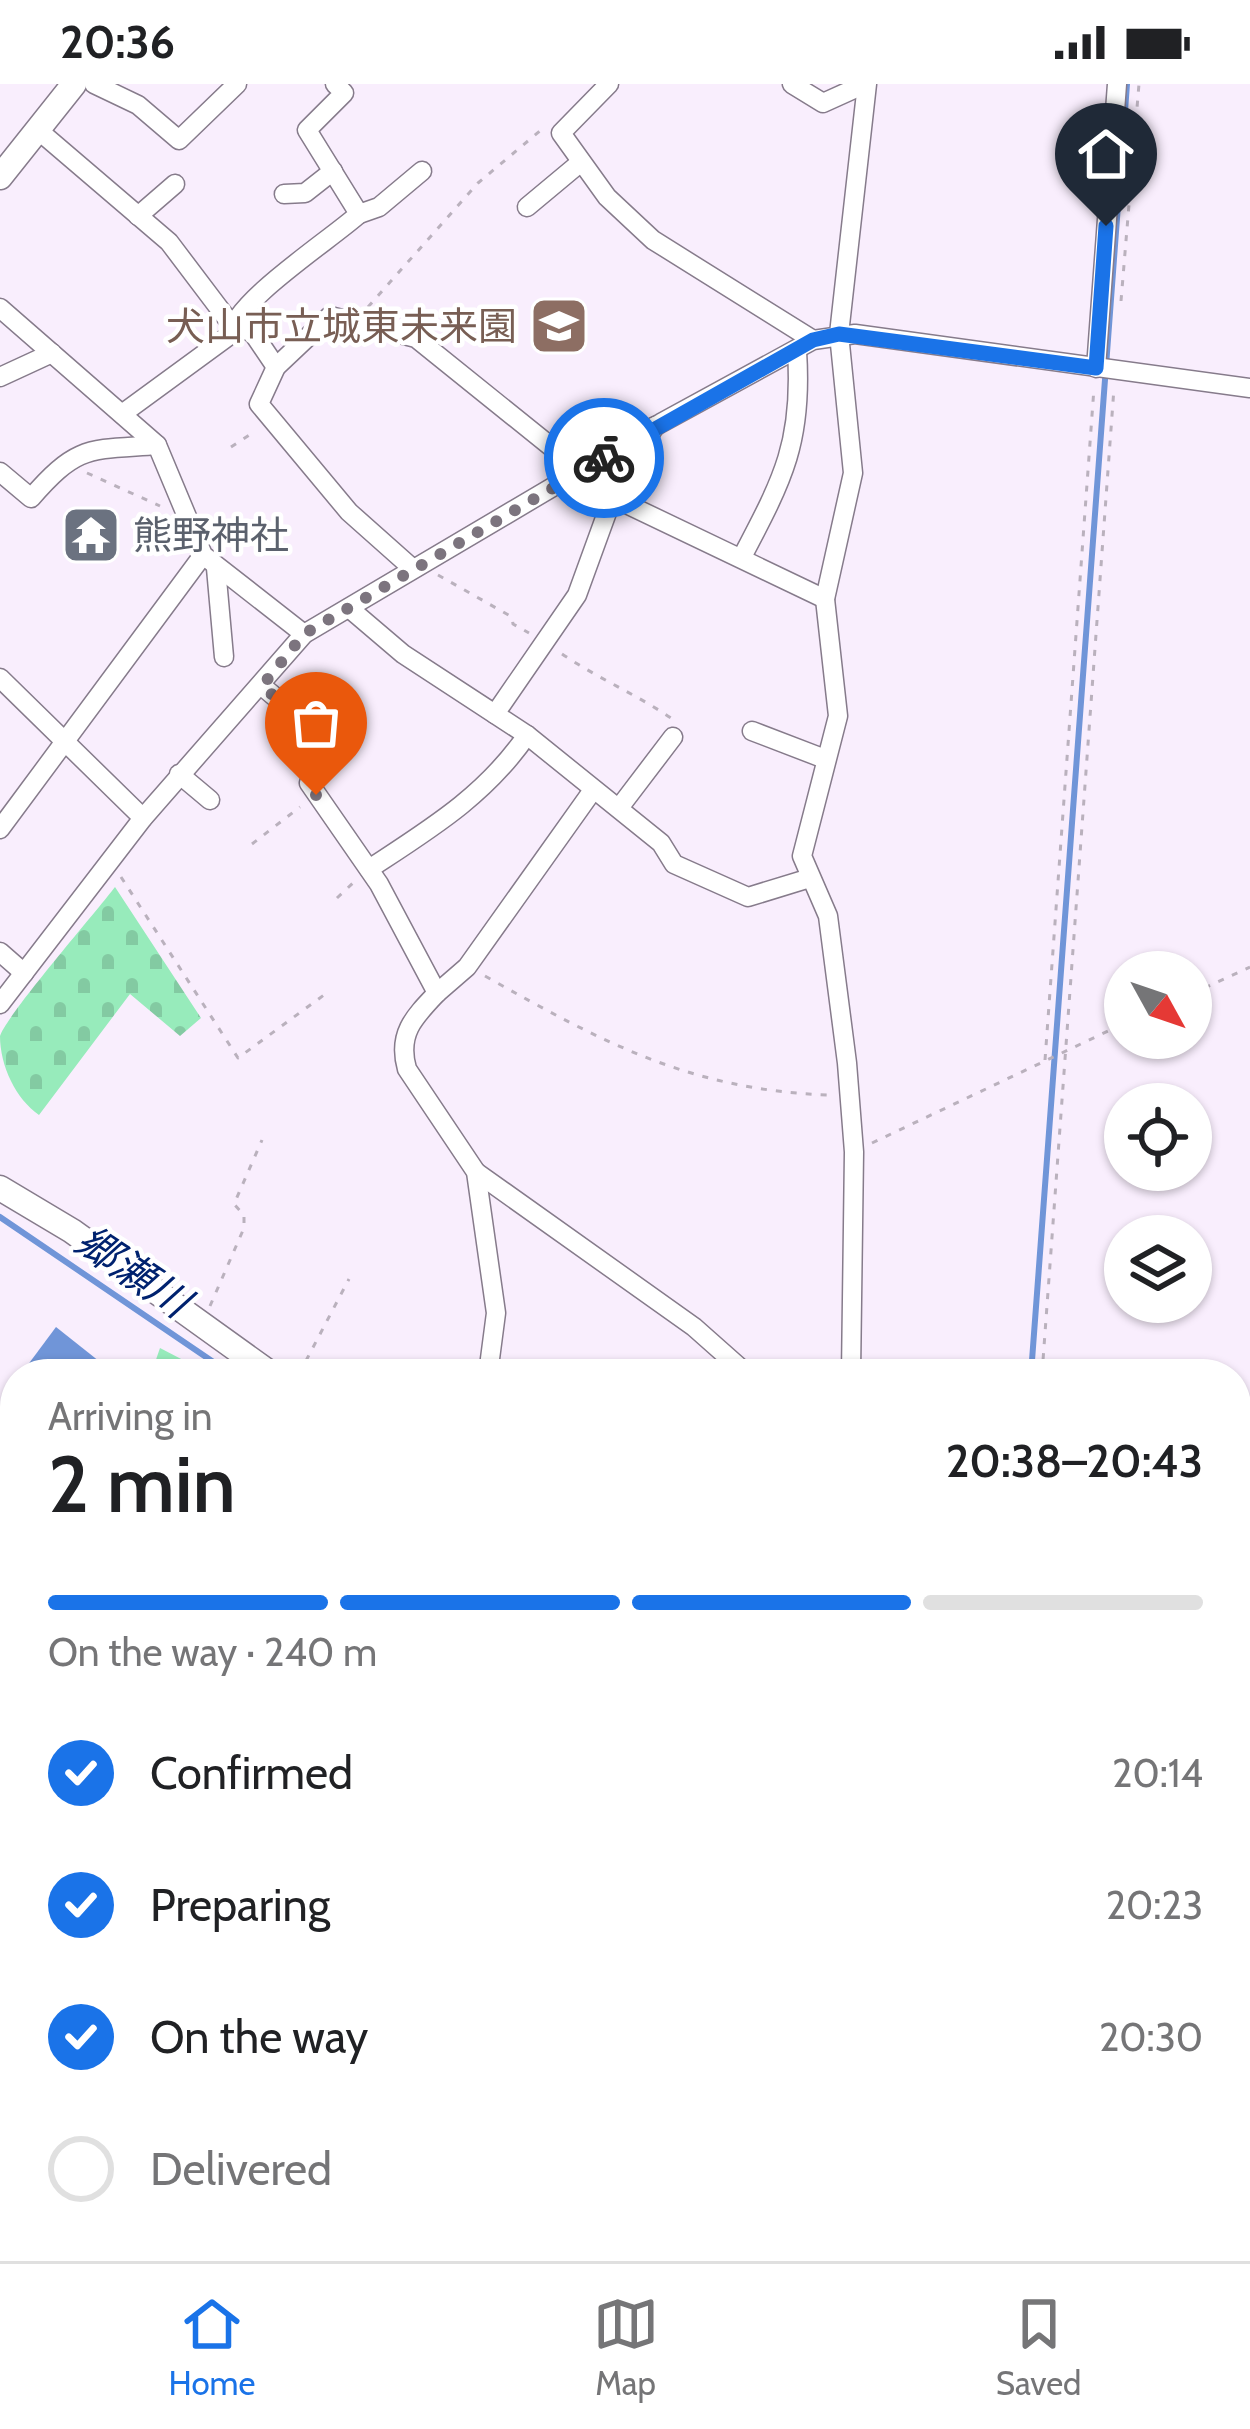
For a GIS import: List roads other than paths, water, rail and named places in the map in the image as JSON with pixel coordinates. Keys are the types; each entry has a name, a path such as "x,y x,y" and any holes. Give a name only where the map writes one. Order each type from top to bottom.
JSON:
{"main road":[{"path":"0,177 74,84"},
{"path":"0,1188 72,1231 250,1359"}],"street":[{"path":"94,84 138,105 179,140 237,84"},
{"path":"335,84 344,93 307,130 359,214"},
{"path":"609,84 561,133 607,197 653,240 805,346"},
{"path":"792,84 823,103 866,84"},
{"path":"851,1359 854,1152 828,916 802,856 838,716 825,599 853,473 839,334 866,84"},
{"path":"1106,370 1117,84"},
{"path":"38,130 169,242 231,324 254,333 276,367"},
{"path":"527,207 581,161"},
{"path":"284,194 305,193 333,171"},
{"path":"122,414 230,334 231,324 256,292 299,266 359,214 379,207 422,171"},
{"path":"138,216 175,184"},
{"path":"0,308 157,445 210,562 224,657"},
{"path":"412,568 349,512 259,404 276,367 330,316 416,338 586,469 614,496 825,599"},
{"path":"0,1004 143,818 304,634 656,426 805,346 839,334 1250,388"},
{"path":"742,557 789,468 805,346"},
{"path":"0,377 52,353"},
{"path":"495,714 577,595 614,496 656,426"},
{"path":"0,472 31,498 62,463 84,451 157,445"},
{"path":"210,562 304,634"},
{"path":"1,825 210,562"},
{"path":"349,608 403,654 527,735 661,843 674,864 748,896 810,878"},
{"path":"0,678 143,818"},
{"path":"262,686 325,739 310,783 421,954 437,993"},
{"path":"752,731 825,759"},
{"path":"370,870 460,810 502,772 527,735"},
{"path":"619,808 674,736"},
{"path":"179,775 211,800"},
{"path":"593,790 467,967 408,1023 402,1052 407,1069 476,1172 694,1327 730,1359"},
{"path":"0,952 24,973"},
{"path":"476,1172 496,1312 490,1359"}],"water":[{"path":"56,1327 96,1359 32,1359"}],"waterway":[{"path":"1032,1359 1127,84"},
{"name":"郷瀬川","path":"0,1217 209,1359"}],"place":[{"name":"犬山市立城東未来園","path":"559,326"},
{"name":"熊野神社","path":"91,535"}]}
